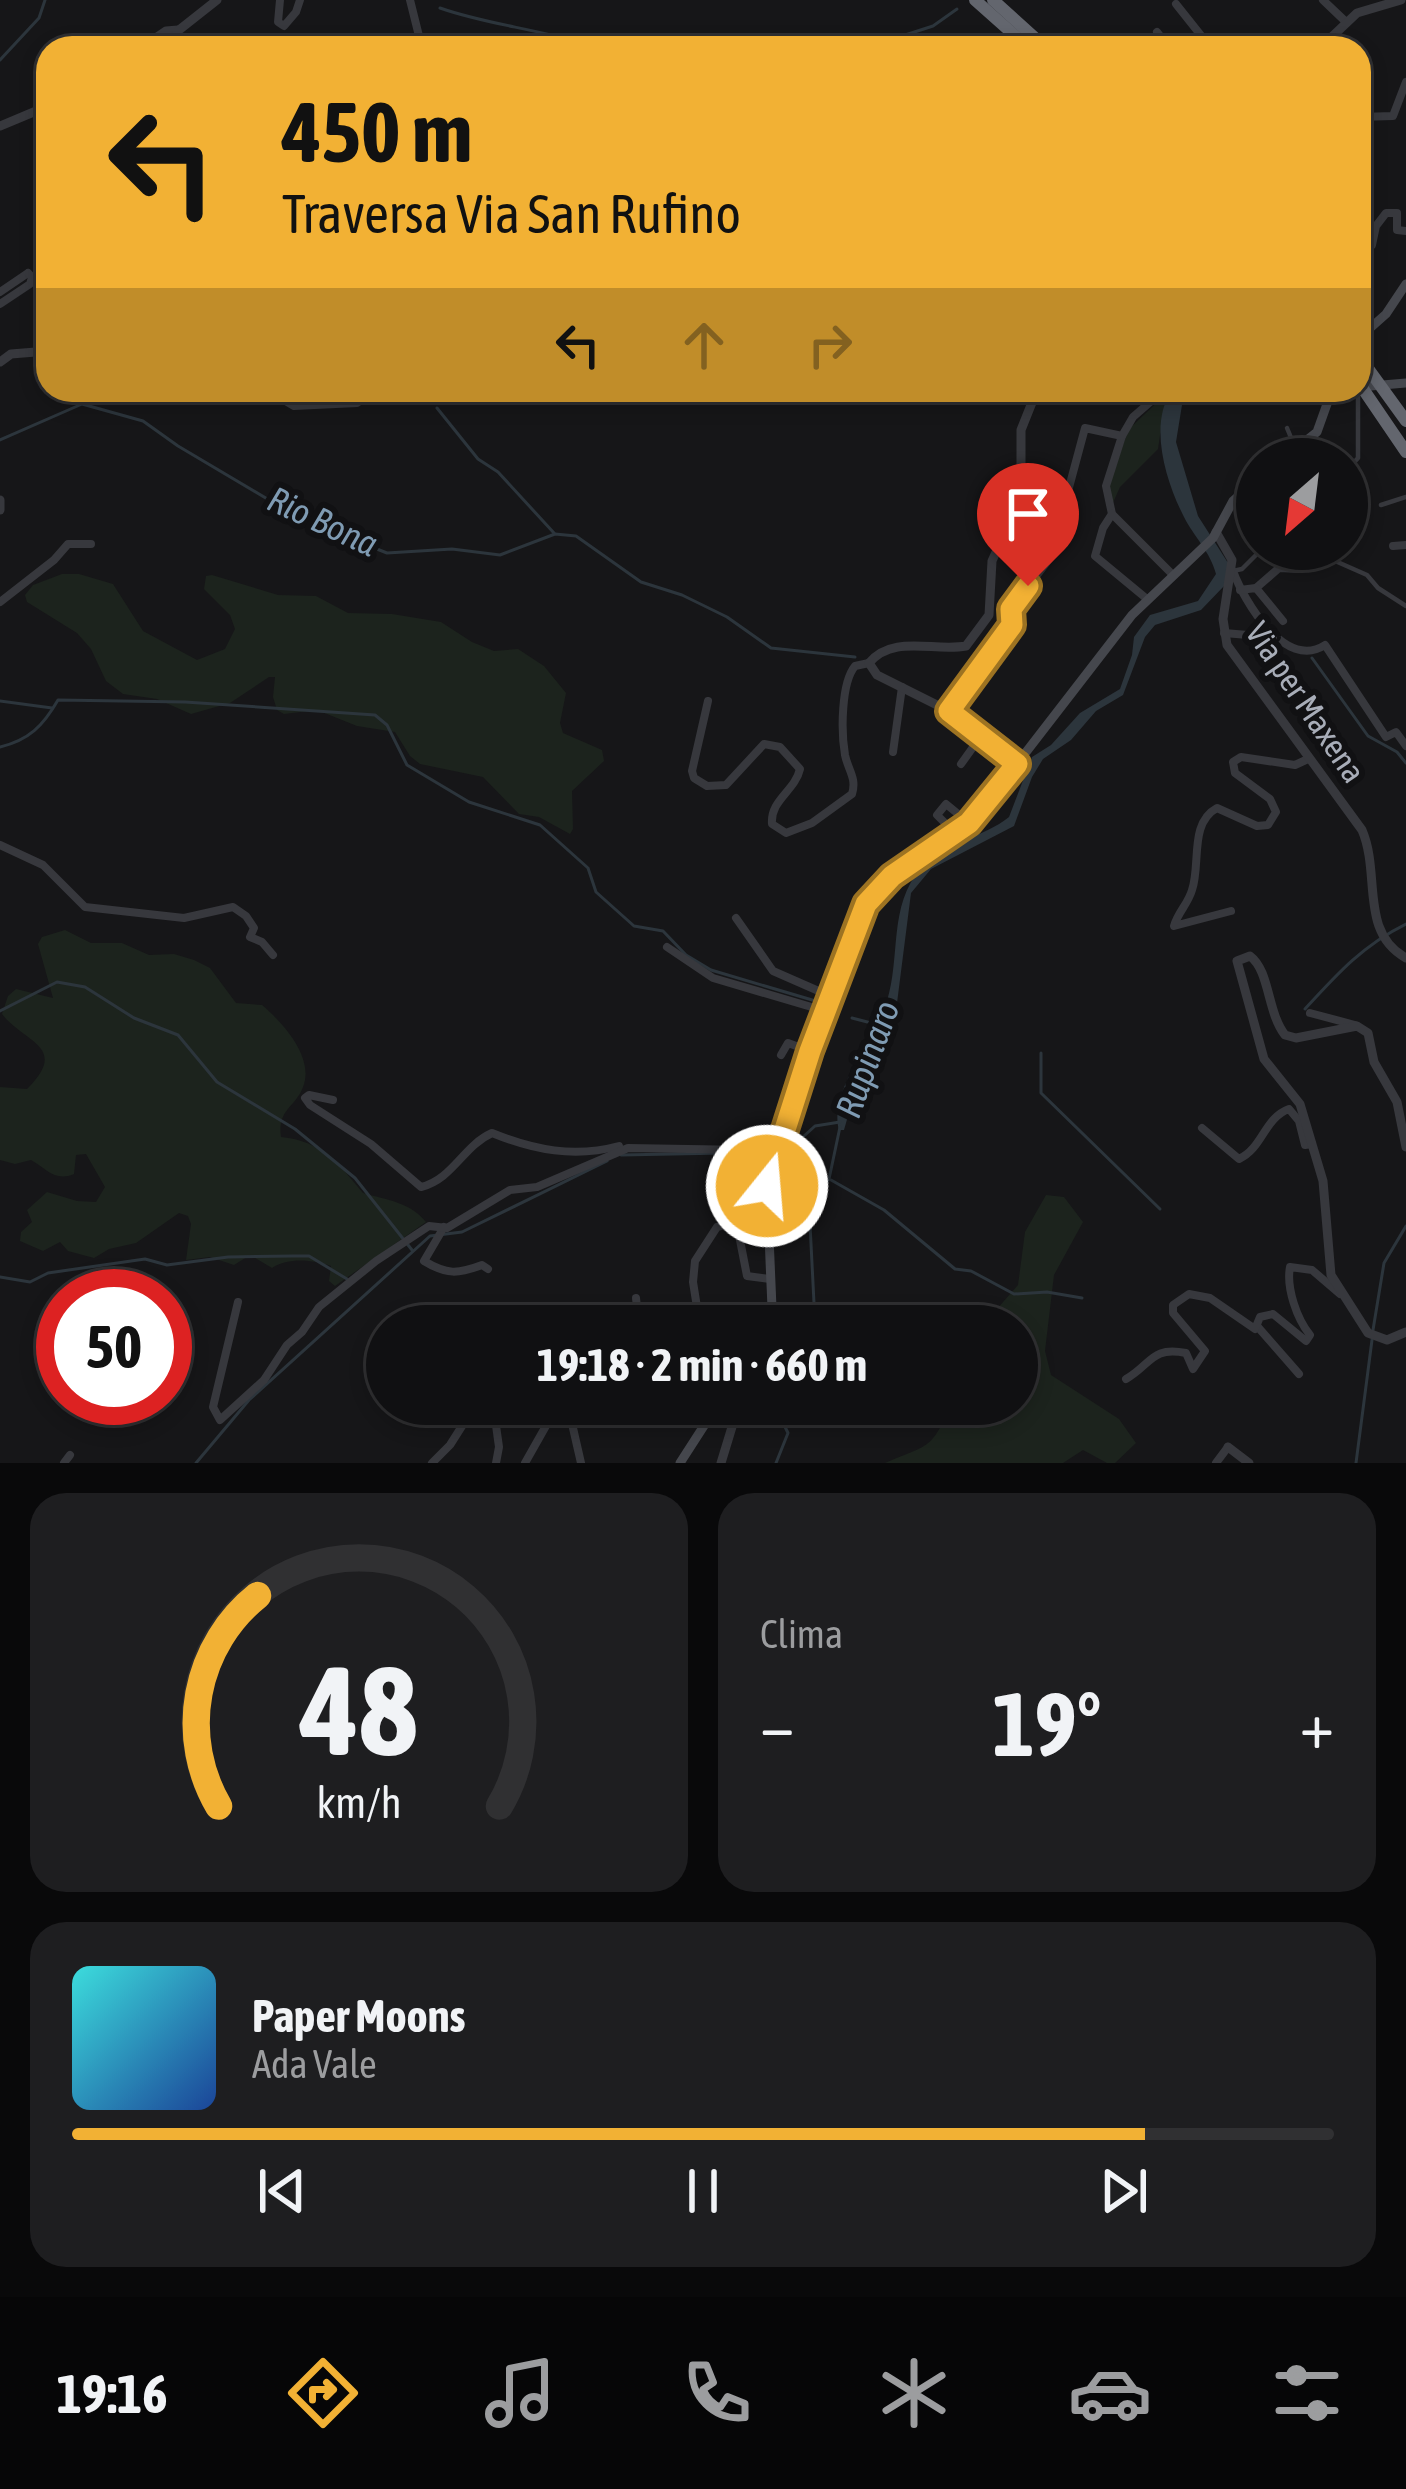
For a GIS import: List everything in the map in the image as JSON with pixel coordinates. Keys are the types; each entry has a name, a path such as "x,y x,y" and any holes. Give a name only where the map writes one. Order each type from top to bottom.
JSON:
{"highway":[{"path":"975,0 1016,36"},
{"path":"993,0 1033,36"},
{"path":"1371,373 1406,421"},
{"path":"1370,402 1406,452"}],"main road":[{"path":"1371,327 1406,284"},
{"path":"1371,386 1406,383"},
{"path":"1307,438 1322,425 1329,402"},
{"path":"772,1305 765,1203 776,1156 866,904 892,876 969,823 1147,599 1211,539 1236,500"},
{"path":"680,1463 704,1425"}],"street":[{"path":"175,36 217,0"},
{"path":"280,0 278,22 284,26 300,0"},
{"path":"410,0 419,36"},
{"path":"1323,0 1345,20"},
{"path":"1331,36 1345,20 1401,0"},
{"path":"1176,4 1201,36"},
{"path":"160,36 179,30"},
{"path":"1156,32 1159,36"},
{"path":"1371,117 1393,116 1406,82"},
{"path":"0,126 36,111"},
{"path":"1372,245 1376,226 1386,213 1397,213 1397,230 1406,231"},
{"path":"0,292 26,273 32,277 30,284 0,304"},
{"path":"4,359 36,353"},
{"path":"285,402 306,406 360,402"},
{"path":"708,701 694,778 707,786 726,784 764,744 772,743 790,754 800,769 772,809 772,824 786,833 799,830 852,794 855,781 844,753 847,676 880,652 905,645 966,646 984,626 989,615 992,561 1021,497 1021,436 1033,402"},
{"path":"1151,402 1133,417 1122,436 1106,486 1112,514 1173,575"},
{"path":"1358,438 1359,402"},
{"path":"949,711 1012,625 1011,609 1050,559 1085,428 1122,436"},
{"path":"1287,428 1294,438"},
{"path":"1381,506 1406,497"},
{"path":"0,500 0,510"},
{"path":"1112,514 1102,528 1095,556 1147,599"},
{"path":"1211,539 1232,560 1240,590 1261,625 1306,650 1324,645 1386,737 1396,732 1406,746"},
{"path":"0,602 68,544 91,544"},
{"path":"1394,546 1406,545"},
{"path":"1233,571 1238,570"},
{"path":"1240,590 1256,588 1277,570"},
{"path":"1356,570 1406,606"},
{"name":"Via per Maxena","path":"1233,571 1224,633 1227,645 1362,830 1370,854 1379,932 1391,949 1406,958"},
{"path":"1256,588 1282,621"},
{"path":"1224,633 1280,638"},
{"path":"869,662 877,675 949,711 1017,764"},
{"path":"893,752 902,687"},
{"path":"961,764 981,736"},
{"path":"1231,911 1174,926 1193,889 1206,814 1217,808 1257,826 1268,825 1275,818 1274,802 1235,773 1233,762 1241,757 1295,765 1308,759"},
{"path":"956,833 937,815 946,804 969,823"},
{"path":"0,845 43,865 85,907 184,918 232,907 247,916 254,928 250,937 262,941 273,955"},
{"path":"736,918 773,971 830,995"},
{"path":"667,947 713,977 825,1011"},
{"path":"1340,1294 1327,1259 1323,1181 1300,1104 1264,1058 1237,961 1250,956 1260,965 1268,1002 1285,1035 1296,1038 1357,1026"},
{"path":"1310,1013 1368,1033 1374,1062 1393,1091 1406,1148"},
{"path":"782,1054 788,1043 810,1051"},
{"path":"332,1100 305,1098 371,1144 421,1187 442,1179 477,1141 492,1133 523,1147 551,1150 749,1150 776,1156"},
{"path":"1202,1129 1239,1159 1250,1154 1275,1114 1289,1109 1299,1121 1305,1145 1312,1144"},
{"path":"488,1268 482,1265 448,1274 424,1261 444,1227 510,1190 537,1186 628,1148"},
{"path":"698,1305 694,1261 717,1227 729,1224 737,1230 747,1276 770,1279"},
{"path":"238,1302 214,1407 220,1420 264,1380 287,1345 346,1283 429,1226 444,1227"},
{"path":"1126,1379 1168,1350 1186,1353 1193,1369 1202,1357 1202,1344 1173,1312 1173,1305 1189,1294 1210,1298 1255,1329 1265,1313 1273,1314 1309,1340 1288,1276 1290,1267 1312,1270 1340,1294 1368,1333 1387,1340 1406,1332"},
{"path":"636,1298 637,1305"},
{"path":"1258,1326 1299,1374"},
{"path":"525,1463 551,1417 562,1407 570,1414 581,1463"},
{"path":"432,1463 463,1425"},
{"path":"496,1425 500,1447 496,1463"},
{"path":"722,1463 733,1425"},
{"path":"1216,1463 1228,1447 1249,1463"}],"shaded area":[{"path":"1158,402 1165,402 1158,449 1120,487 1112,505 1109,487 1128,430"},
{"path":"62,574 113,584 143,631 197,660 225,649 235,629 230,615 204,589 206,576 212,575 278,595 316,596 348,613 441,622 472,642 494,651 518,649 544,666 566,693 560,723 563,733 602,750 604,761 572,791 570,834 539,817 519,814 483,777 420,764 395,732 357,726 317,710 284,714 277,710 273,697 275,677 230,703 191,714 157,699 123,694 106,681 91,649 77,633 27,602 25,595 33,585"},
{"path":"65,930 91,943 122,943 149,955 174,954 194,960 210,968 236,1003 262,1005 301,1052 306,1076 300,1094 284,1114 281,1137 319,1149 363,1193 405,1206 426,1222 335,1286 329,1281 331,1266 317,1262 293,1261 272,1268 250,1255 234,1265 210,1257 186,1260 191,1224 188,1216 179,1213 136,1243 94,1258 68,1251 60,1242 43,1251 20,1241 21,1232 32,1222 27,1210 47,1192 96,1202 105,1187 86,1154 76,1155 74,1174 67,1176 51,1173 31,1160 15,1164 0,1160 0,1087 27,1089 44,1063 39,1046 2,1014 16,989 53,998 38,944 42,937"},
{"path":"1046,1195 1064,1197 1083,1222 1054,1275 1045,1351 1051,1375 1119,1419 1136,1443 1115,1463 1083,1450 1063,1463 885,1463 919,1449 933,1439 941,1425 1038,1425 1038,1305 1000,1305 1018,1285 1025,1232"}],"water":[{"path":"1186,402 1176,442 1198,516 1230,566 1225,585 1201,610 1155,625 1145,637 1123,695 1096,711 1071,740 1043,759 1014,826 931,869 911,893 897,1003 856,1088 844,1130 839,1130 840,1099 887,1001 899,915 921,868 940,852 1009,817 1032,757 1051,745 1080,713 1120,689 1134,637 1150,615 1198,601 1216,574 1171,487 1162,453 1165,404"}],"waterway":[{"path":"0,60 39,18 45,0"},
{"path":"440,8 556,36"},
{"path":"902,36 933,26 957,9"},
{"name":"Rio Bona","path":"0,440 82,404 143,421 301,519 387,553 452,549 500,555 555,534 576,536 641,582 727,617 771,648 855,657"},
{"path":"437,408 478,459 498,472 554,533"},
{"path":"1312,658 1368,736 1397,752 1406,763"},
{"path":"0,747 34,731 58,700 185,702 375,715 387,725 407,765 469,802 540,825 588,868 596,892 634,926 663,931 686,955 711,970 819,1002"},
{"path":"0,701 52,708"},
{"path":"1305,1009 1364,951 1406,924"},
{"path":"0,1011 57,982 85,987 134,1018 178,1035 217,1082 295,1129 355,1178 412,1250"},
{"path":"852,1018 879,1025"},
{"path":"1041,1053 1041,1093 1160,1209"},
{"path":"783,1155 815,1126 840,1122"},
{"name":"Rupinaro","path":"813,1305 810,1224 815,1201 829,1179 840,1127"},
{"path":"621,1155 725,1153"},
{"path":"196,1463 249,1400 430,1236 462,1232 607,1161"},
{"path":"831,1180 884,1210 955,1269 971,1271 1014,1294 1047,1292 1082,1298"},
{"path":"1373,1330 1384,1263 1406,1226"},
{"path":"0,1277 30,1282 48,1273 145,1259 167,1265 228,1257 309,1256 347,1279"},
{"path":"1356,1463 1372,1340"},
{"name":"Rupinaro","path":"776,1463 788,1433 784,1425"}],"route":[{"path":"767,1186 810,1051 866,904 892,876 969,823 1017,764 949,711 1012,625 1011,609 1028,586"}]}
